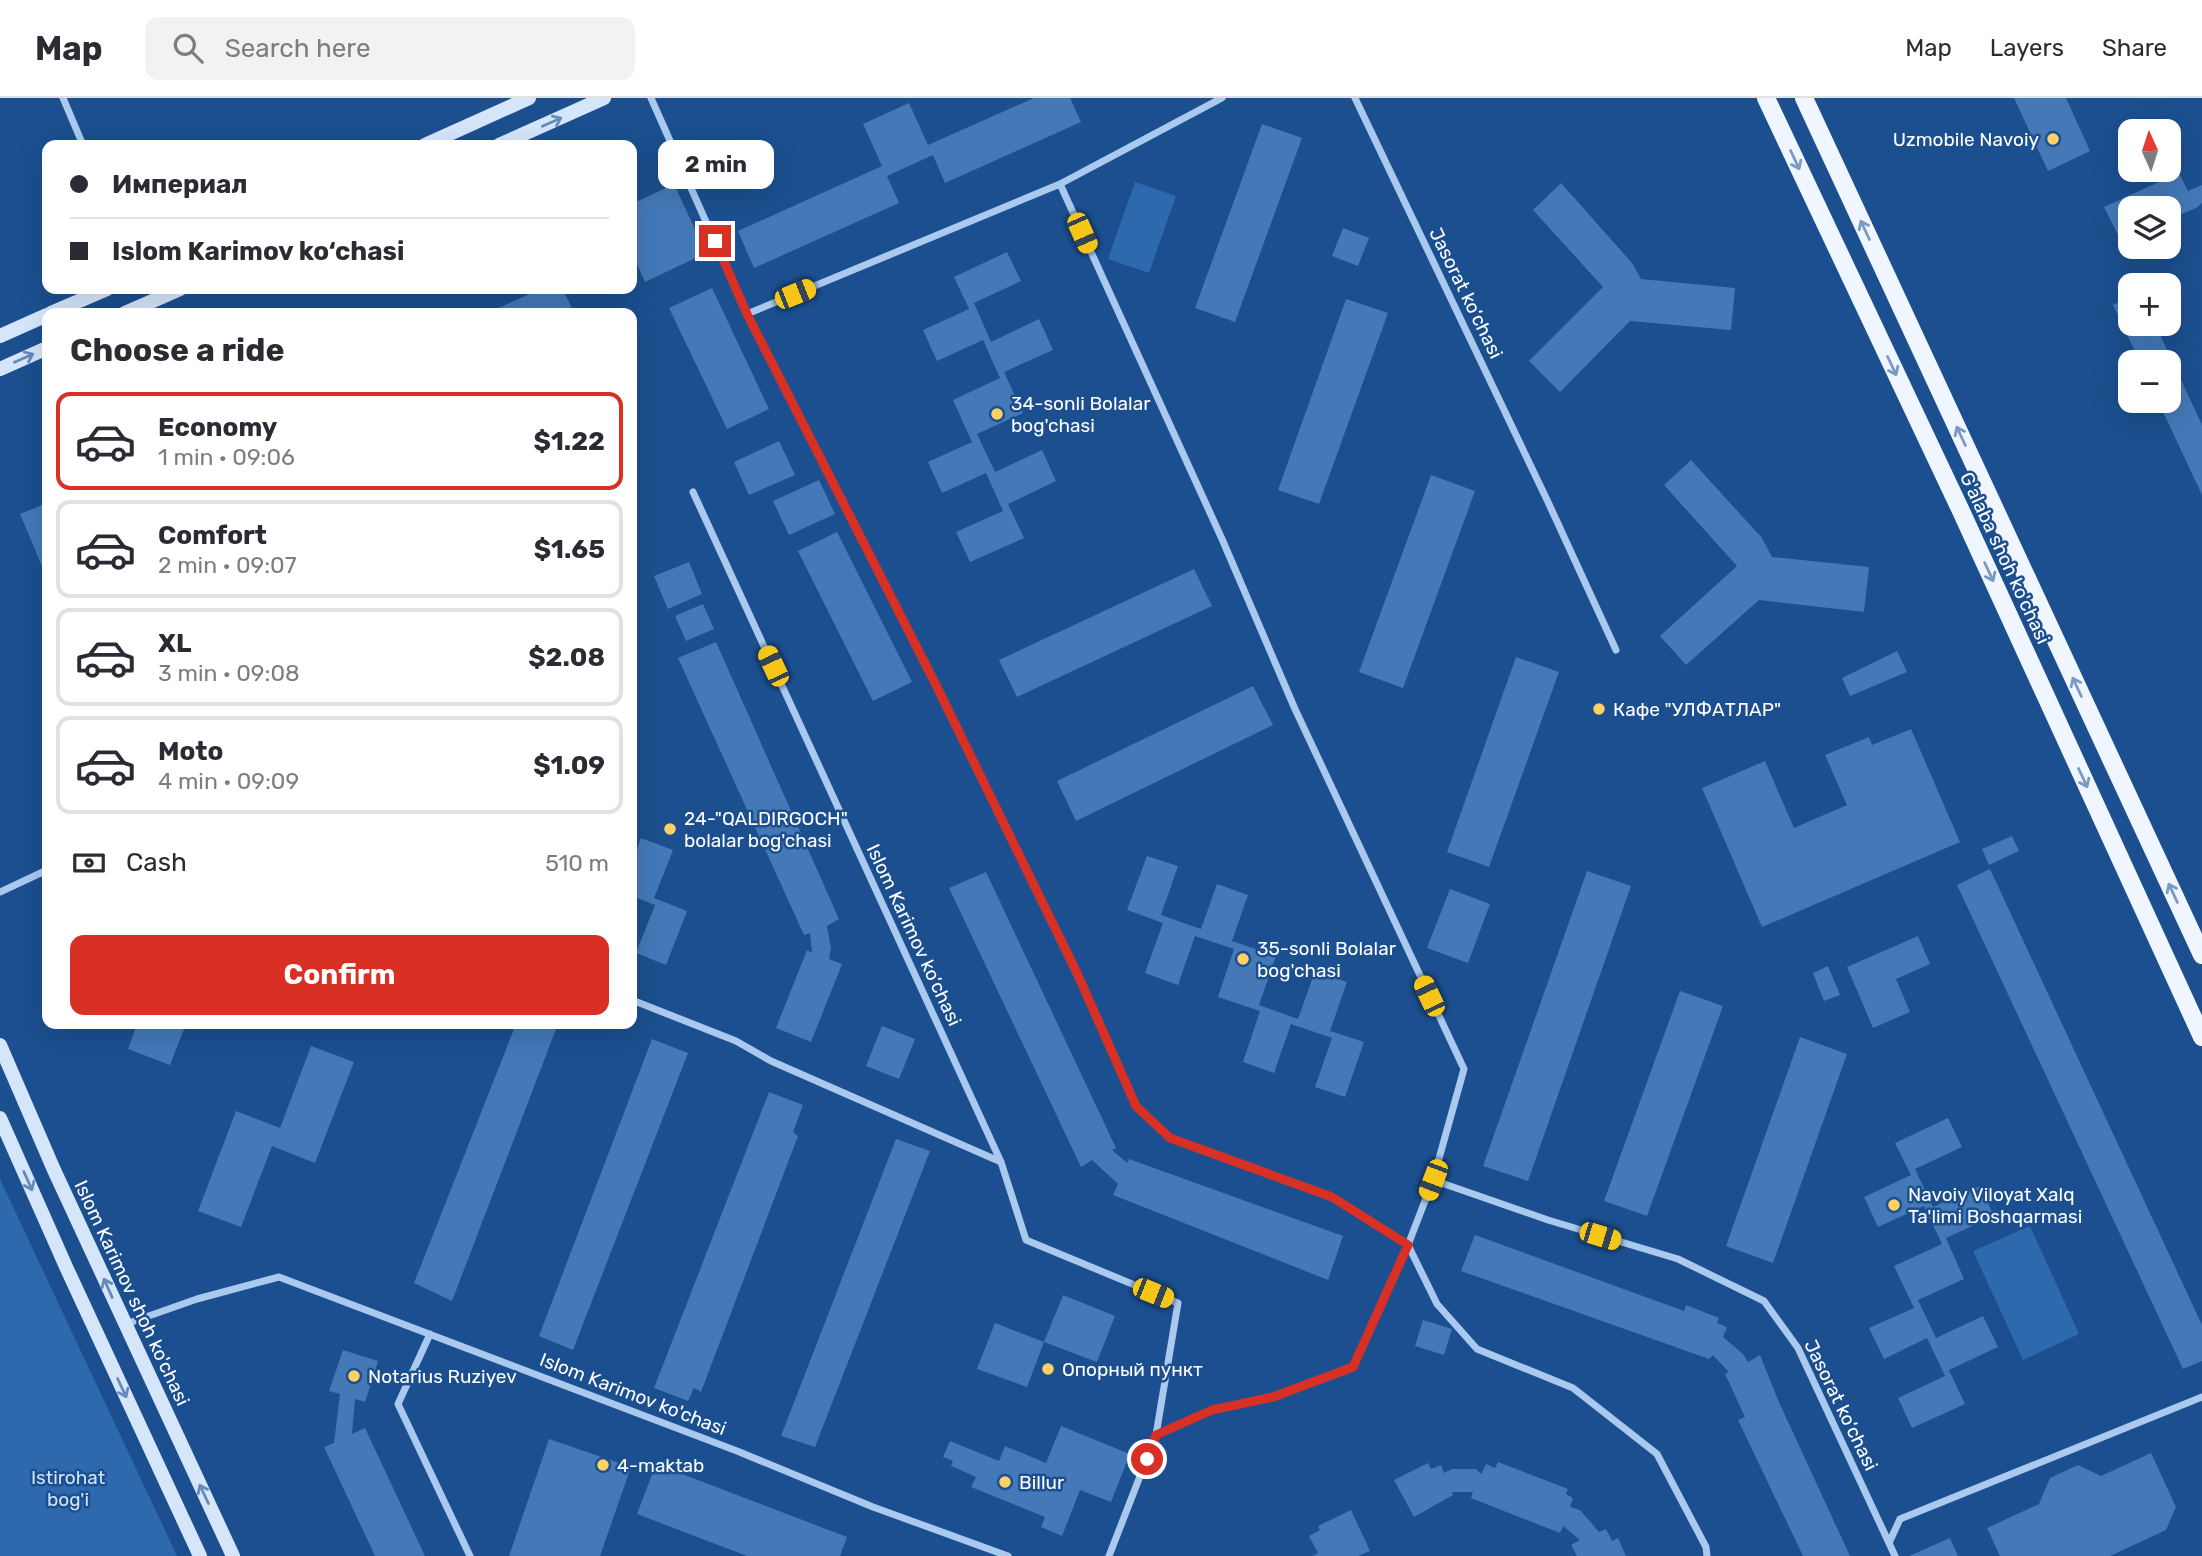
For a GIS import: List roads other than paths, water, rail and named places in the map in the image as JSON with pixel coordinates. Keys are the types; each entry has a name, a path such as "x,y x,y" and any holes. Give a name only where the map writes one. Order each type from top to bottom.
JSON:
{"main road":[{"path":"436,140 529,98"},
{"path":"510,140 604,98"},
{"name":"G'alaba shoh ko'chasi","path":"1766,98 1961,511 2202,1037"},
{"name":"G'alaba shoh ko'chasi","path":"1804,98 2202,955"},
{"path":"63,308 95,294"},
{"path":"136,308 169,294"},
{"path":"0,336 42,317"},
{"path":"0,369 42,350"},
{"name":"Islom Karimov shoh ko'chasi","path":"0,1045 54,1170 233,1556"},
{"path":"0,1118 200,1556"}],"street":[{"path":"63,98 81,140"},
{"path":"651,98 747,314 942,696 1088,997 1136,1106 1170,1138 1332,1197 1408,1245 1437,1304 1477,1349 1573,1388 1657,1454 1706,1547 1706,1556"},
{"path":"747,314 1060,184 1222,98"},
{"name":"Jasorat ko‘chasi","path":"1355,98 1616,650"},
{"path":"1060,184 1222,539 1300,721 1464,1069 1433,1180 1408,1245 1353,1367 1273,1397 1212,1410 1156,1435 1109,1556"},
{"name":"Islom Karimov ko‘chasi","path":"693,492 1001,1162 1026,1240 1178,1303 1156,1435"},
{"path":"0,892 42,872"},
{"path":"637,1002 736,1041 771,1061 1001,1162"},
{"name":"Jasorat ko‘chasi","path":"1433,1180 1548,1220 1678,1259 1764,1301 1797,1348 1895,1556"},
{"name":"Islom Karimov ko'chasi","path":"125,1324 197,1299 279,1277 737,1451 873,1507 1008,1556"},
{"path":"430,1334 398,1404 470,1556"},
{"path":"1889,1543 1900,1519 2202,1397"}],"place":[{"name":"Uzmobile Navoiy","path":"2053,139"},
{"name":"34-sonli Bolalar bog'chasi","path":"997,414"},
{"name":"Кафе \"УЛФАТЛАР\"","path":"1599,709"},
{"name":"24-\"QALDIRGOCH\" bolalar bog'chasi","path":"670,829"},
{"name":"35-sonli Bolalar bog'chasi","path":"1243,959"},
{"name":"Navoiy Viloyat Xalq Ta'limi Boshqarmasi","path":"1894,1205"},
{"name":"Опорный пункт","path":"1048,1369"},
{"name":"Notarius Ruziyev","path":"354,1376"},
{"name":"4-maktab","path":"603,1465"},
{"name":"Billur","path":"1005,1482"}],"park label":[{"name":"Istirohat bog'i","path":"68,1488"}]}
